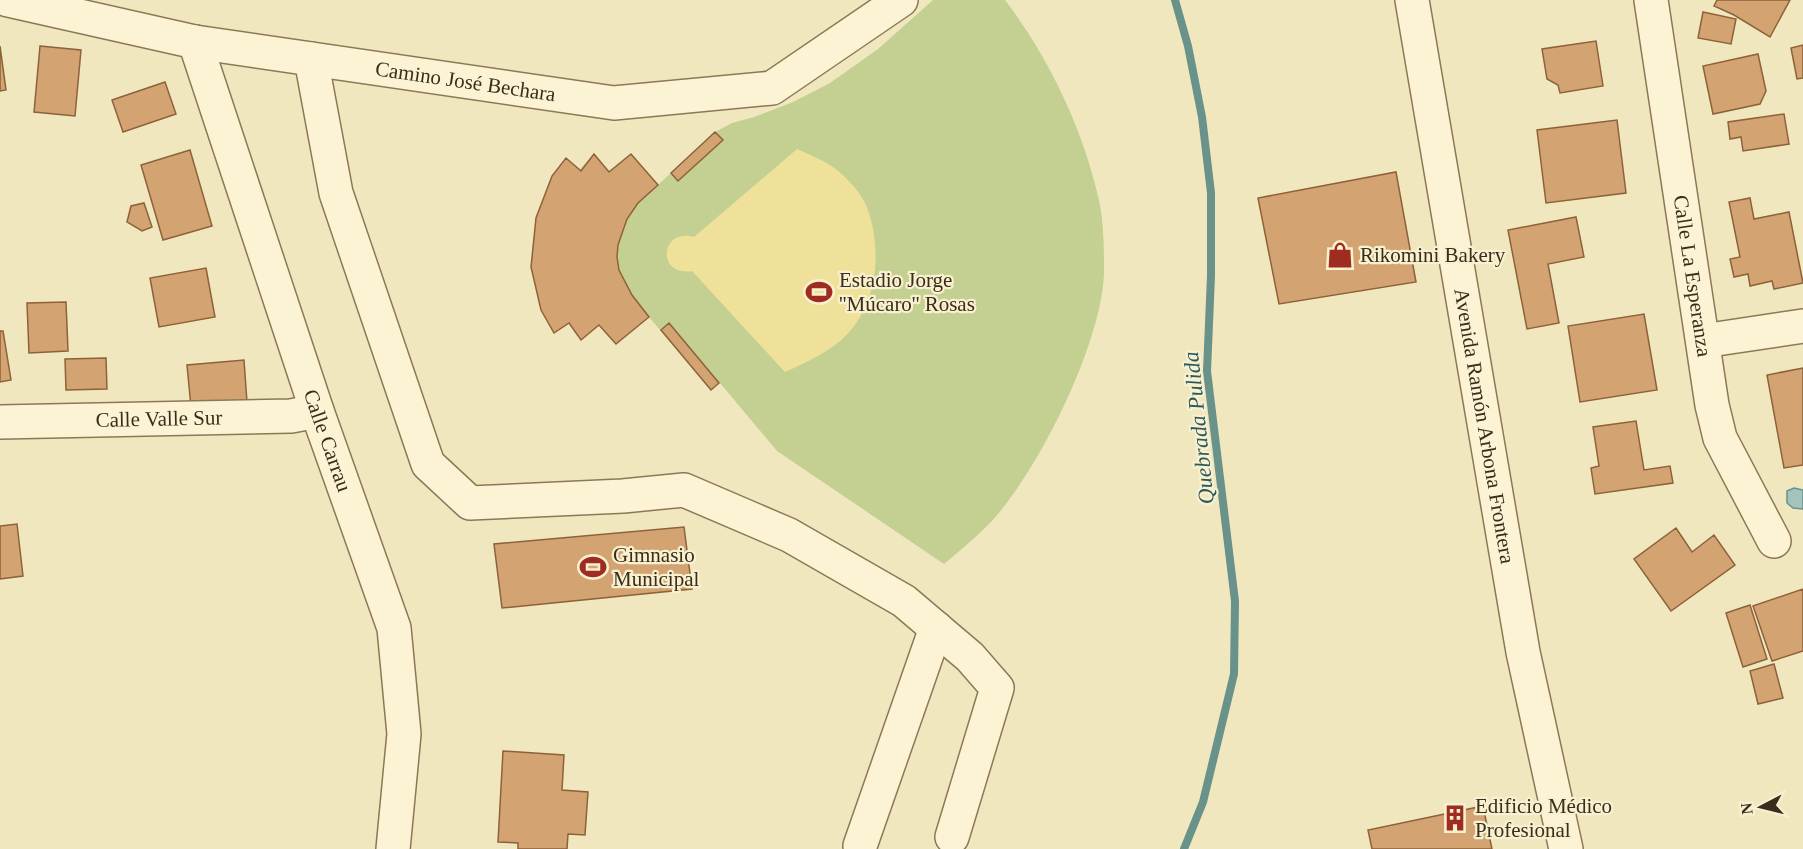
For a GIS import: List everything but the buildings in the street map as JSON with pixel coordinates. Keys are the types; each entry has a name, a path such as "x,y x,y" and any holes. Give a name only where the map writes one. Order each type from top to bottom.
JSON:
{"street":[{"name":"Camino José Bechara","path":"8,0 195,42 614,103 772,88 901,0"},
{"name":"Avenida Ramón Arbona Frontera","path":"1412,0 1522,652 1566,849"},
{"name":"Calle La Esperanza","path":"1651,0 1712,405 1720,438 1774,541"},
{"name":"Calle Carrau","path":"195,42 316,411 394,628 404,734 393,849"},
{"path":"311,59 336,193 428,464 470,503 623,496 684,490 789,535 904,601 970,657 997,688 952,837"},
{"path":"1704,341 1803,326"},
{"name":"Calle Valle Sur","path":"0,422 291,416 316,411"},
{"path":"860,846 936,628"}],"green space":[{"name":"Estadio Jorge ''Múcaro'' Rosas","path":"933,0 1005,0 1021,22 1062,93 1083,144 1100,205 1104,254 1100,302 1092,335 1064,406 1046,442 1007,503 983,530 944,564 777,451 720,383 711,390 649,317 616,344 599,325 581,340 569,323 554,333 531,267 536,218 552,176 566,158 580,169 594,154 609,171 631,154 658,185 715,132 732,123 793,102 830,83 878,49"}],"sand":[{"path":"797,149 833,167 861,196 871,221 876,254 875,271 867,303 860,318 850,331 828,350 785,372 692,271 680,271 672,267 667,252 674,239 683,236 694,237"}],"water":[{"path":"1794,488 1803,490 1803,509 1793,508 1787,503 1787,491"}],"waterway":[{"name":"Quebrada Pulida","path":"1175,0 1188,46 1202,117 1211,193 1211,276 1207,371 1235,601 1234,674 1203,802 1184,849"}],"place":[{"name":"Rikomini Bakery","path":"1340,255"},
{"name":"Estadio Jorge ''Múcaro'' Rosas","path":"819,292"},
{"name":"Gimnasio Municipal","path":"593,567"},
{"name":"Edificio Médico Profesional","path":"1455,818"}]}
